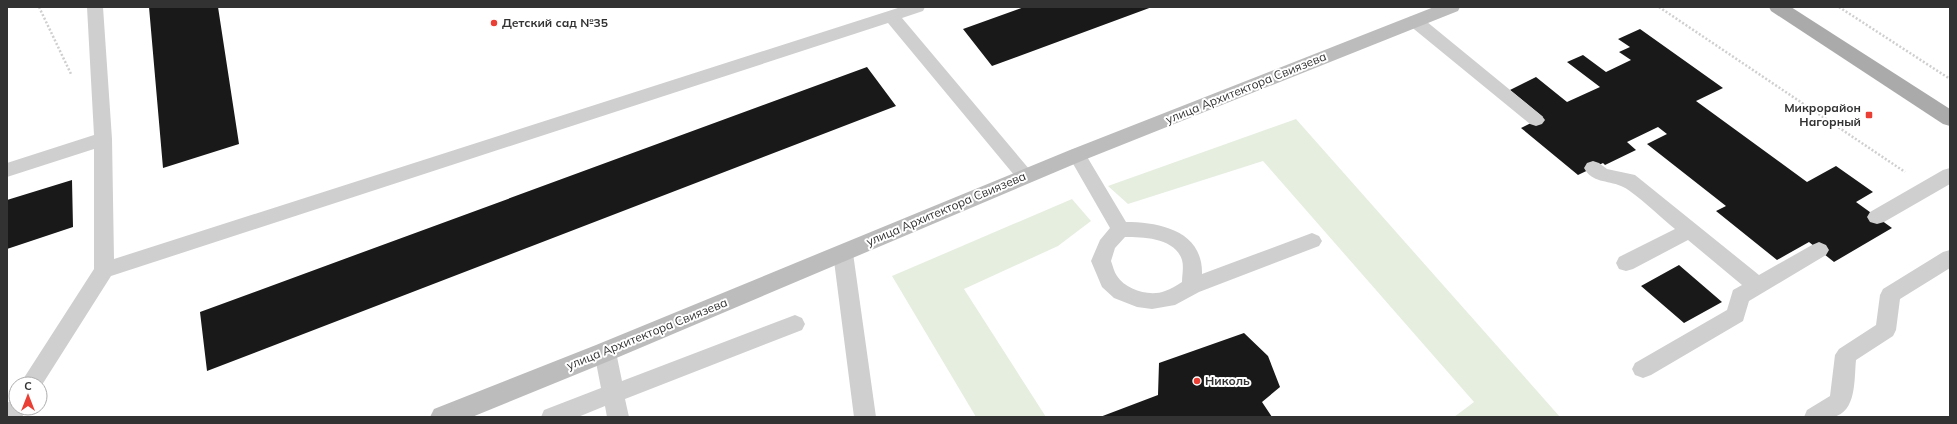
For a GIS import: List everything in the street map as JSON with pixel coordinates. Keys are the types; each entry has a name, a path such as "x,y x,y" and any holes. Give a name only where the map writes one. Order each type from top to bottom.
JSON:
{"main road":[{"name":"улица Архитектора Свиязева","path":"443,417 605,352 1077,155 1451,7"},
{"path":"1778,7 1950,118"}],"lane":[{"path":"36,376 104,270 103,139 95,7"},
{"path":"104,270 917,7"},
{"path":"891,16 1026,176"},
{"path":"1415,21 1536,120"},
{"path":"7,170 103,139"},
{"path":"1077,155 1120,229"},
{"path":"1593,168 1602,175 1628,180 1758,286"},
{"path":"1877,217 1950,175"},
{"path":"1120,229 1107,245 1102,261 1109,281 1121,292 1137,299 1152,301 1168,298 1192,286 1312,240"},
{"path":"1120,229 1141,229 1165,233 1184,246 1192,260 1192,286"},
{"path":"1626,263 1689,230"},
{"path":"1643,369 1736,315 1740,296 1819,250"},
{"path":"843,253 865,417"},
{"path":"1815,417 1840,401 1846,355 1886,330 1890,295 1950,258"},
{"path":"552,417 796,324"},
{"path":"605,352 618,417"}],"path":[{"path":"1659,7 1907,173"},
{"path":"1839,7 1950,79"}],"shaded area":[{"path":"1296,119 1560,417 1454,417 1474,402 1263,161 1128,204 1108,186"},
{"path":"1072,199 1091,221 1058,246 964,289 1046,417 976,417 892,276"}],"building":[{"path":"149,7 218,7 239,144 163,168"},
{"path":"1024,7 1152,7 992,66 963,29"},
{"path":"1640,29 1723,88 1696,101 1807,182 1836,166 1873,192 1856,202 1892,228 1834,262 1809,242 1777,260 1716,211 1726,206 1647,144 1667,134 1658,127 1627,142 1636,150 1605,165 1603,163 1578,175 1521,128 1543,117 1510,90 1536,77 1567,102 1600,87 1567,62 1583,55 1606,72 1631,60 1619,52 1630,47 1618,39"},
{"path":"867,67 896,106 207,371 200,312"},
{"path":"72,180 73,227 7,249 7,200"},
{"path":"1679,265 1722,302 1684,323 1641,286"},
{"path":"1244,333 1268,356 1280,387 1262,402 1272,417 1100,417 1158,395 1159,363"}],"place":[{"name":"Детский сад №35","path":"494,23"},
{"name":"Микрорайон Нагорный","path":"1869,115"},
{"name":"Николь","path":"1197,381"}]}
